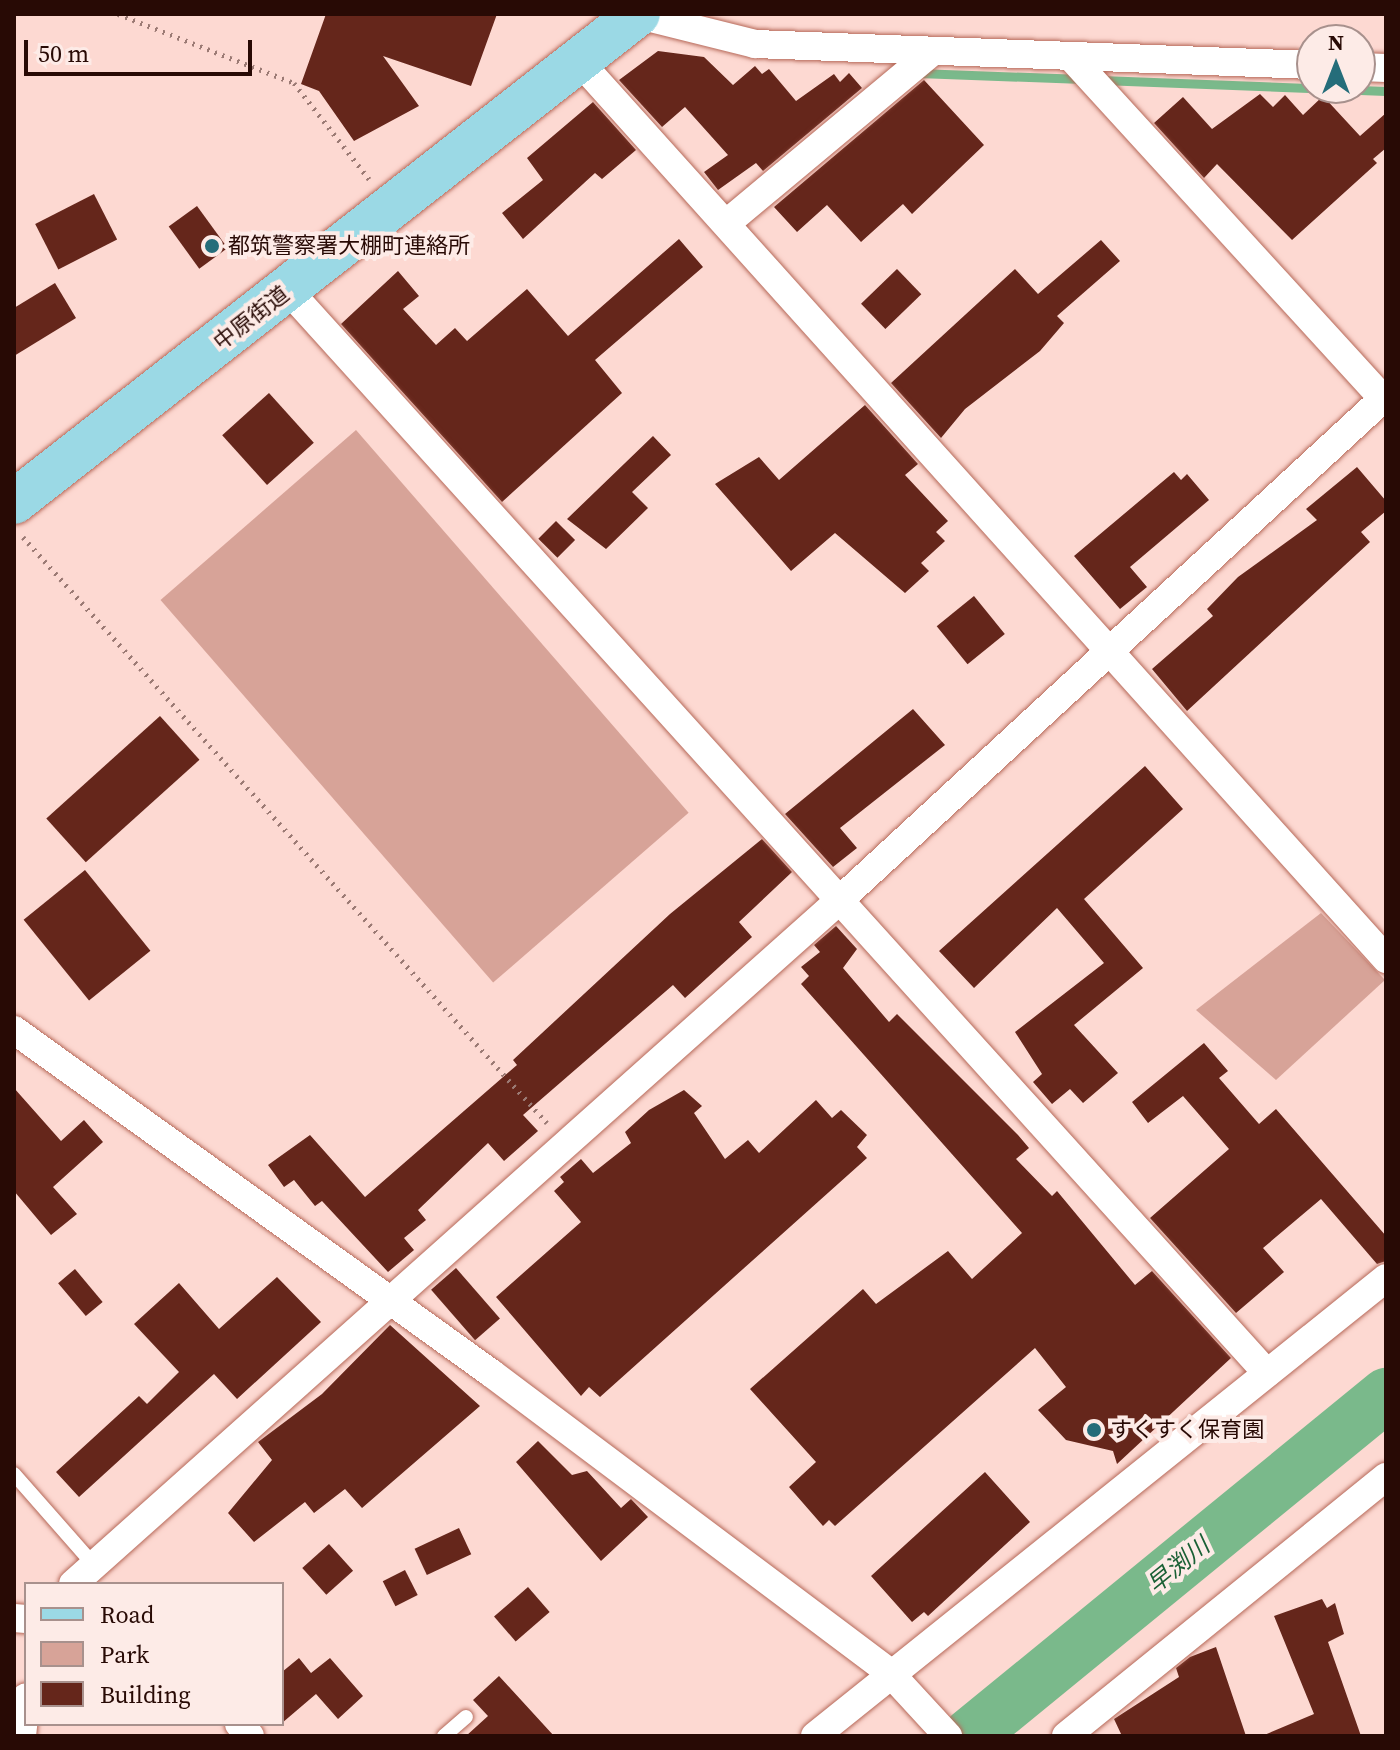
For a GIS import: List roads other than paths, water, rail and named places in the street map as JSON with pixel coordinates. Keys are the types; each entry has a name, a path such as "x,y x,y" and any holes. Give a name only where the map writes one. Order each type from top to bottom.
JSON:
{"main road":[{"name":"中原街道","path":"14,502 393,210 637,14"}],"street":[{"path":"637,14 755,44 1074,59 1296,65"},
{"path":"728,222 933,51"},
{"path":"80,1582 103,1575 388,1297 843,897 1385,399 1074,59"},
{"path":"578,60 728,222 1386,959"},
{"path":"288,290 843,897 1267,1373"},
{"path":"14,1030 388,1297 890,1673 948,1736"},
{"path":"815,1736 1386,1278"},
{"path":"1066,1736 1386,1477"}],"lane":[{"path":"14,1474 103,1575"},
{"path":"444,1736 466,1717"}],"waterway":[{"path":"918,73 1083,79"},
{"path":"1101,80 1386,91"},
{"name":"早渕川","path":"969,1736 1386,1395"}],"place":[{"name":"都筑警察署大棚町連絡所","path":"212,246"},
{"name":"すくすく保育園","path":"1094,1430"}]}
